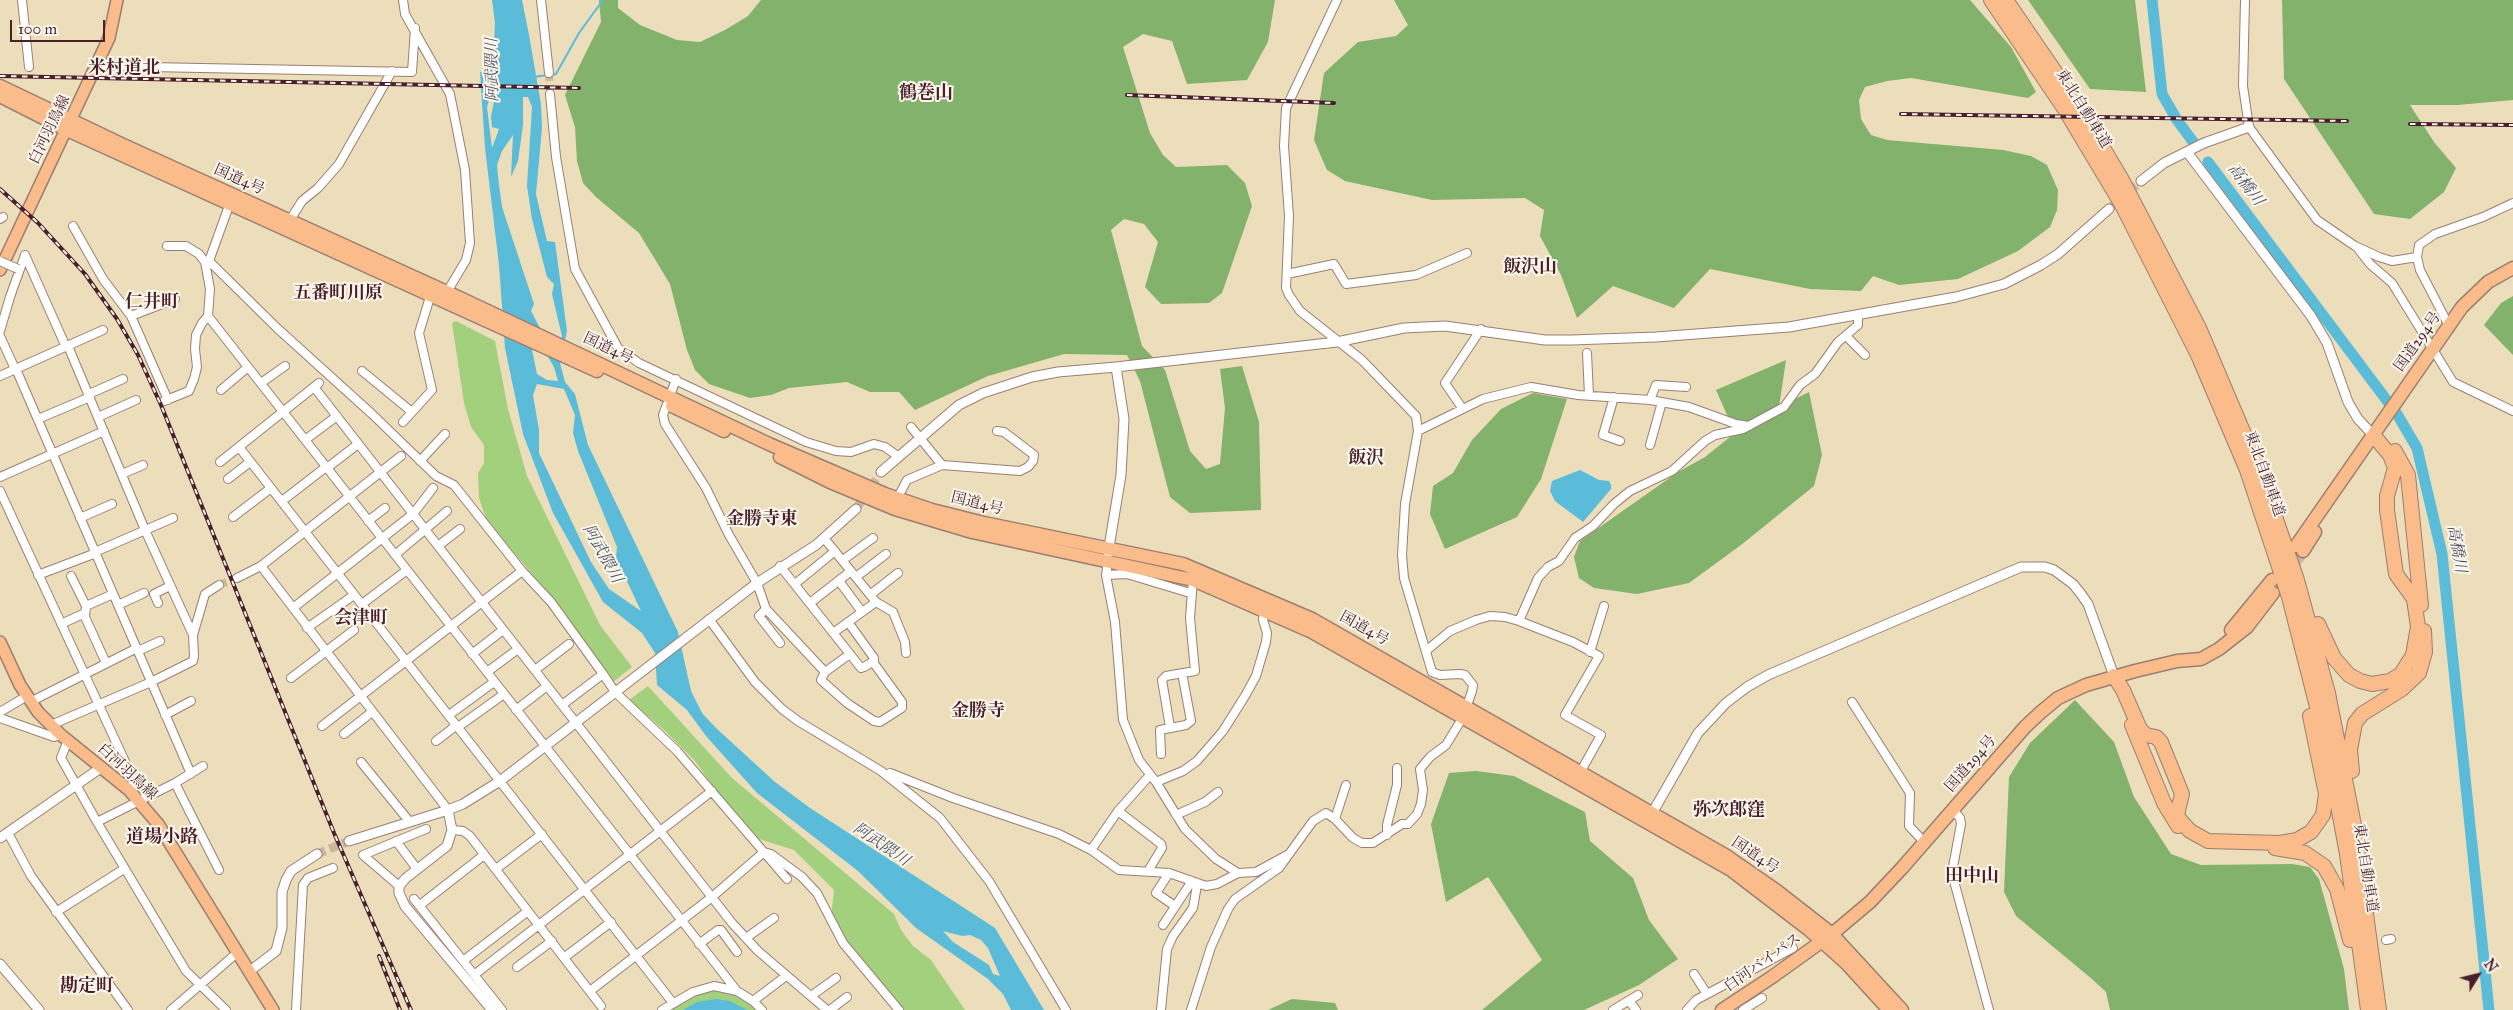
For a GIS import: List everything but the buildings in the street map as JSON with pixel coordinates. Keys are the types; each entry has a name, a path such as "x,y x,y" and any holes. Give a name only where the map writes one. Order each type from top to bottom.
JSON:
{"highway":[{"name":"東北自動車道","path":"1991,0 2036,63 2094,157 2148,255 2194,347 2247,470 2281,571 2305,656 2338,801 2368,1010"},
{"name":"東北自動車道","path":"2006,0 2075,101 2126,187 2199,328 2256,462 2314,637 2343,764 2362,877 2379,1010"},
{"name":"国道4号","path":"0,86 70,126 230,203 287,224 430,296 457,302 668,400 885,494 932,510 1108,556 1264,611 1320,636 1581,771 1731,870 1796,919 1846,963 1890,1010"},
{"name":"国道4号","path":"0,96 287,224 447,292 457,302"},
{"name":"国道294号","path":"2299,549 2395,403 2433,352 2462,307 2488,282 2513,268"},
{"name":"国道4号","path":"668,400 830,482 895,509 972,532 1108,556 1184,564 1295,612 1465,712 1650,817 1725,855 1777,891 1832,934 1902,1010"},
{"path":"2256,462 2284,529 2323,638 2334,658 2349,675 2360,682 2384,683 2402,674 2410,662 2416,646 2418,627 2412,594 2399,579 2394,565 2387,496 2395,468 2390,455 2374,436"},
{"path":"2362,877 2351,765 2351,734 2355,723 2362,714 2411,682 2419,673 2425,652 2408,475 2396,452 2389,445 2374,436"},
{"name":"国道294号","path":"2177,661 2199,652 2236,626 2272,580"},
{"name":"国道294号","path":"1821,942 1887,885 2025,727 2041,712 2070,692 2114,676 2177,661 2201,659 2226,644 2247,627 2274,593"},
{"path":"2114,676 2140,730 2146,735 2156,736 2161,742 2182,794 2177,815 2183,824 2195,834 2208,841 2280,843 2297,840 2311,832 2323,815 2325,805 2326,794 2307,700 2305,656"},
{"path":"2114,676 2164,803 2180,829 2190,838 2210,847 2295,850 2306,853 2324,866 2337,889 2347,923 2363,1010"},
{"name":"白河バイパス","path":"1722,1010 1821,942"}],"main road":[{"name":"白河羽鳥線","path":"0,270 70,126 96,66 113,25 117,0"},
{"name":"白河羽鳥線","path":"0,642 28,699 65,738 129,790 167,836 273,1010"}],"street":[{"path":"22,0 28,67"},
{"path":"403,0 405,14 415,28 450,94 465,170 470,244 466,260 447,292"},
{"path":"541,0 549,73"},
{"path":"1191,1010 1211,947 1228,909 1244,891 1279,868 1318,816 1326,813 1335,818 1344,830 1362,843 1372,843 1402,824 1408,824 1417,814 1423,790 1420,769 1430,756 1446,745 1465,712 1472,691 1470,679 1460,674 1440,675 1432,672 1402,567 1405,504 1418,430 1416,416 1362,360 1300,311 1289,295 1287,274 1289,216 1284,146 1286,108 1337,0"},
{"path":"2245,0 2243,86 2249,127 2312,216 2355,246 2392,261 2416,257"},
{"path":"96,66 412,72 415,28"},
{"path":"287,224 302,201 318,188 339,164 392,71"},
{"path":"550,94 556,157 575,269 618,348 639,363 806,442 836,451 851,452 874,444 884,446 899,457"},
{"path":"2141,181 2164,163 2249,127"},
{"path":"2187,152 2311,316 2327,343 2348,402 2358,420 2374,436"},
{"path":"73,226 103,279 132,316 166,401 189,391 192,385 197,367 196,335 208,316 210,289 207,262 230,203"},
{"path":"2449,326 2420,270 2416,257 2419,245 2426,239 2513,203"},
{"path":"882,472 959,405 1007,383 1058,372 1116,368 1337,342 1404,328 1445,326 1480,329 1545,340 1656,337 1789,328 1956,298 2004,284 2058,254 2109,209"},
{"path":"167,246 186,246 195,251 372,414 436,476 454,486 522,571 551,602 617,691 677,750 787,879"},
{"path":"2355,246 2370,264 2392,283 2453,382 2513,411"},
{"path":"1287,274 1334,264 1346,284 1416,275 1467,253"},
{"path":"0,331 25,255 67,346 145,530 193,635"},
{"path":"0,261 19,269"},
{"path":"404,422 432,390 419,333 430,296"},
{"path":"132,316 175,299"},
{"path":"1519,621 1538,578 1548,567 1559,562 1575,538 1593,526 1614,504 1637,486 1672,471 1714,435 1737,432 1784,407 1800,385 1815,374 1838,342 1858,326 1858,315"},
{"path":"208,316 737,991"},
{"path":"1462,408 1445,383 1480,329"},
{"path":"0,376 103,330"},
{"path":"0,336 53,453 191,774"},
{"path":"1846,336 1865,355"},
{"path":"1587,353 1589,395"},
{"path":"261,383 285,366"},
{"path":"221,390 248,367"},
{"path":"1116,368 1124,418 1121,475 1106,575 1115,622 1123,720 1139,760 1156,782 1176,815 1198,842 1216,859 1238,873 1249,874 1290,853"},
{"path":"362,371 412,412"},
{"path":"38,419 123,379"},
{"path":"676,379 663,415 665,424 706,488 729,535 757,583 766,609 825,672"},
{"path":"220,462 316,385 358,444 660,831 746,938 786,976 828,1010 847,997"},
{"path":"1650,400 1656,385 1686,387"},
{"path":"1418,430 1483,399 1531,387 1688,406 1736,424 1749,426"},
{"path":"1614,397 1603,435 1620,441"},
{"path":"98,417 136,400"},
{"path":"1650,446 1662,402"},
{"path":"305,440 337,416"},
{"path":"912,427 942,465"},
{"path":"0,477 104,431"},
{"path":"898,497 907,480 942,465 1020,471 1028,467 1033,461 1034,455 1004,432 997,431"},
{"path":"420,461 445,434"},
{"path":"282,502 358,444"},
{"path":"239,447 673,1003"},
{"path":"238,578 260,566 306,532 401,456"},
{"path":"228,479 250,462"},
{"path":"122,474 143,465"},
{"path":"233,517 271,488"},
{"path":"292,608 339,574 413,514 433,488"},
{"path":"0,491 134,781 129,790"},
{"path":"80,518 112,504"},
{"path":"368,521 385,508"},
{"path":"349,841 448,810 500,781 757,583 824,538 856,509"},
{"path":"395,555 426,531 447,511"},
{"path":"38,575 173,518"},
{"path":"438,546 460,529"},
{"path":"824,538 876,602 893,612 905,642 906,653"},
{"path":"843,560 873,538"},
{"path":"795,584 835,551"},
{"path":"810,603 839,581 886,554"},
{"path":"260,566 448,810 452,830 447,846 417,869 399,886 399,893 405,906 492,1010"},
{"path":"780,566 861,668 872,662"},
{"path":"1650,817 1698,734 1726,703 1747,687 1777,672 2021,567 2044,567 2054,570 2073,584 2088,604 2114,676"},
{"path":"362,604 407,570"},
{"path":"322,726 522,571"},
{"path":"870,595 898,573"},
{"path":"1106,575 1127,574 1191,586 1195,671 1166,676 1162,680 1170,727"},
{"path":"71,576 86,609 85,617 106,663"},
{"path":"839,581 862,612"},
{"path":"51,725 151,682 193,661 193,635 205,594 220,585"},
{"path":"158,603 154,594 170,586"},
{"path":"118,605 144,593"},
{"path":"61,624 113,594"},
{"path":"307,628 354,594"},
{"path":"833,632 876,602"},
{"path":"1590,652 1604,606"},
{"path":"766,609 759,616 780,643"},
{"path":"1156,782 1183,771 1198,761 1223,731 1256,676 1266,642 1267,633 1263,620 1264,611"},
{"path":"1427,650 1450,631 1490,616 1519,621 1573,642 1599,656 1565,715 1601,735 1581,771"},
{"path":"705,622 768,696 798,721 881,771 928,806 960,841 1005,906 1066,1010"},
{"path":"848,622 874,658 872,662 902,702 902,708 880,722 874,721 825,685 821,680 825,672 850,654"},
{"path":"292,678 354,630"},
{"path":"472,654 503,630"},
{"path":"0,712 106,663 160,641"},
{"path":"534,670 569,644"},
{"path":"487,672 518,649"},
{"path":"1161,754 1160,730 1186,725 1190,721 1182,673"},
{"path":"562,705 603,674"},
{"path":"449,716 494,682"},
{"path":"516,710 548,686"},
{"path":"436,742 504,694"},
{"path":"165,714 191,701"},
{"path":"1852,702 1910,793 1909,826 1925,842"},
{"path":"344,734 372,712"},
{"path":"0,718 54,737 65,738 61,758 124,869 175,954 199,984 226,1010"},
{"path":"361,762 409,821"},
{"path":"97,822 175,783 203,766"},
{"path":"102,767 4,836 56,912 128,1010"},
{"path":"1387,835 1387,825 1397,785 1397,768"},
{"path":"881,771 953,798 1038,825 1091,850 1119,870 1169,873 1206,886 1217,884 1238,873"},
{"path":"1091,850 1118,811 1150,775"},
{"path":"175,783 219,870"},
{"path":"1335,818 1346,785"},
{"path":"474,975 712,791"},
{"path":"1176,815 1205,802 1218,792"},
{"path":"1953,810 1960,818 1961,824 1953,868 1954,881 1989,1010"},
{"path":"1118,811 1161,844 1162,848 1148,871"},
{"path":"399,886 362,855 426,829"},
{"path":"452,830 467,833 601,1006"},
{"path":"496,869 542,834"},
{"path":"396,841 417,869"},
{"path":"590,991 712,897 764,852"},
{"path":"764,852 771,854 802,878 817,893 843,943 899,1010"},
{"path":"250,971 271,956 279,942 282,928 282,892 291,871 317,854"},
{"path":"484,855 417,902 502,1010"},
{"path":"296,1010 303,885 308,878 333,868"},
{"path":"56,912 124,869"},
{"path":"1169,873 1156,893 1175,906"},
{"path":"1163,925 1175,906 1195,883"},
{"path":"1161,1010 1167,949 1173,936 1194,908 1195,883"},
{"path":"463,960 528,911"},
{"path":"746,938 774,918"},
{"path":"564,957 611,922"},
{"path":"699,944 718,930 721,930 737,952"},
{"path":"440,949 448,941"},
{"path":"517,967 552,941"},
{"path":"1687,1010 1696,1000 1793,948"},
{"path":"171,1010 238,952"},
{"path":"0,964 39,1010"},
{"path":"1694,974 1708,994"},
{"path":"753,1000 786,976"},
{"path":"811,996 836,978"},
{"path":"662,1010 693,992 714,986 737,991 753,1000 762,1010"},
{"path":"1613,1010 1638,994"},
{"path":"1743,1010 1762,998"},
{"path":"1629,1001 1636,1010"}],"green space":[{"path":"599,0 618,0 618,8 640,25 677,40 700,42 748,16 761,0 1275,0 1268,42 1247,80 1187,84 1172,41 1143,34 1123,47 1150,133 1163,155 1176,167 1227,165 1245,183 1252,206 1222,293 1209,303 1161,304 1145,287 1158,242 1144,224 1124,219 1111,230 1142,346 1165,370 1190,451 1206,469 1220,464 1225,408 1220,369 1242,366 1259,422 1261,510 1190,513 1170,497 1140,381 1127,355 1064,354 988,376 915,410 899,392 870,392 847,382 789,388 771,395 750,398 709,384 695,370 687,350 670,284 639,233 596,197 583,183 577,161 575,127 565,95 601,22"},
{"path":"1394,0 1970,0 2011,47 2036,92 2028,98 1911,78 1887,81 1865,87 1859,100 1861,119 1871,135 1887,140 2003,150 2031,156 2047,165 2058,190 2057,210 2050,227 2018,251 1958,279 1899,285 1873,276 1861,291 1810,289 1710,269 1674,308 1613,286 1577,318 1561,275 1540,236 1544,210 1525,198 1432,200 1345,181 1327,170 1314,140 1324,73 1358,42 1396,36 1408,25"},
{"path":"2028,0 2135,0 2146,92 2090,89"},
{"path":"2282,0 2513,0 2513,100 2458,105 2410,105 2434,142 2456,168 2444,192 2410,219 2374,214 2284,79"},
{"path":"2513,296 2513,355 2484,325 2501,303"},
{"path":"456,321 495,341 508,409 527,476 600,625 632,667 613,682 562,609 487,521 479,498 478,473 484,463 484,445 471,427 464,403 452,323"},
{"path":"1786,360 1779,407 1809,392 1822,455 1814,486 1741,545 1689,583 1637,594 1594,588 1579,578 1574,557 1580,541 1678,472 1705,457 1735,433 1716,390"},
{"path":"1533,393 1567,399 1541,479 1517,517 1445,549 1430,514 1433,486 1453,473 1472,440 1501,409"},
{"path":"648,686 732,778 894,914 901,930 913,946 931,960 965,1010 903,1010 864,964 831,918 834,890 794,850 759,839 715,789 695,761 664,730 629,700"},
{"path":"2075,700 2114,742 2134,797 2171,854 2201,865 2292,864 2310,867 2319,879 2344,969 2349,1010 2110,1010 2106,992 2016,916 2004,892 2009,777 2030,743"},
{"path":"1476,771 1514,776 1585,812 1590,841 1633,878 1649,920 1678,959 1639,985 1584,1010 1482,1010 1542,960 1488,877 1446,902 1431,824 1449,773"},
{"path":"709,988 724,990 742,997 759,1010 666,1010 688,996"},
{"path":"1292,999 1335,1003 1338,1010 1268,1010"}],"water":[{"name":"阿武隈川","path":"492,0 522,0 541,104 542,128 536,194 547,241 555,242 567,331 560,363 565,382 575,394 588,445 678,632 691,691 702,713 775,782 810,808 995,928 1044,1010 1011,1010 1003,994 988,979 916,928 858,871 757,793 706,736 687,710 657,685 655,653 642,633 603,602 553,513 523,434 505,348 499,265 485,148 480,72 489,70 493,62 495,23","holes":["523,97 528,97 532,107 527,186 532,219 547,277 554,284 552,294 562,336 556,359 531,311 534,304 502,207 497,165 502,151 513,135 511,177 518,161 523,125","489,100 494,101 491,117 492,127 499,129 492,148 487,107","526,320 554,367 558,381 547,380 537,374","537,384 564,389 575,415 573,433 578,451 617,547 616,558 641,611 609,589 591,562 539,453 539,430 533,395","943,931 962,936 970,935 981,940 988,948 1000,976 993,974 989,965 953,942"]},
{"path":"1580,470 1599,480 1609,481 1611,485 1611,489 1583,522 1555,501 1550,491 1552,481"},
{"path":"716,999 730,1001 747,1010 683,1010 697,1002"}],"waterway":[{"path":"552,75 556,74 579,33 603,0"},
{"name":"高橋川","path":"2152,0 2162,94 2177,120 2194,143"},
{"path":"534,77 547,75"},
{"name":"高橋川","path":"2208,162 2397,414 2417,448 2442,554 2489,1010"}],"tunnel":[{"path":"549,73 550,94"},
{"path":"2109,209 2141,181"},
{"path":"856,509 881,472"},
{"path":"2273,593 2303,551"},
{"path":"219,585 237,578"},
{"path":"317,854 349,841"}],"railway":[{"path":"0,76 579,88"},
{"path":"1127,95 1334,103"},
{"path":"1901,114 2347,121"},
{"path":"2410,124 2513,125"},
{"path":"0,189 38,223 85,274 117,319 138,355 161,405 334,833 411,1010"},
{"path":"379,956 400,1010"}],"district":[{"name":"米村道北","path":"124,69"},
{"name":"鶴巻山","path":"926,94"},
{"name":"飯沢山","path":"1530,268"},
{"name":"五番町川原","path":"338,294"},
{"name":"仁井町","path":"152,303"},
{"name":"飯沢","path":"1366,459"},
{"name":"金勝寺東","path":"762,520"},
{"name":"会津町","path":"361,619"},
{"name":"金勝寺","path":"978,712"},
{"name":"弥次郎窪","path":"1729,811"},
{"name":"道場小路","path":"162,838"},
{"name":"田中山","path":"1972,877"},
{"name":"勘定町","path":"87,987"}]}
